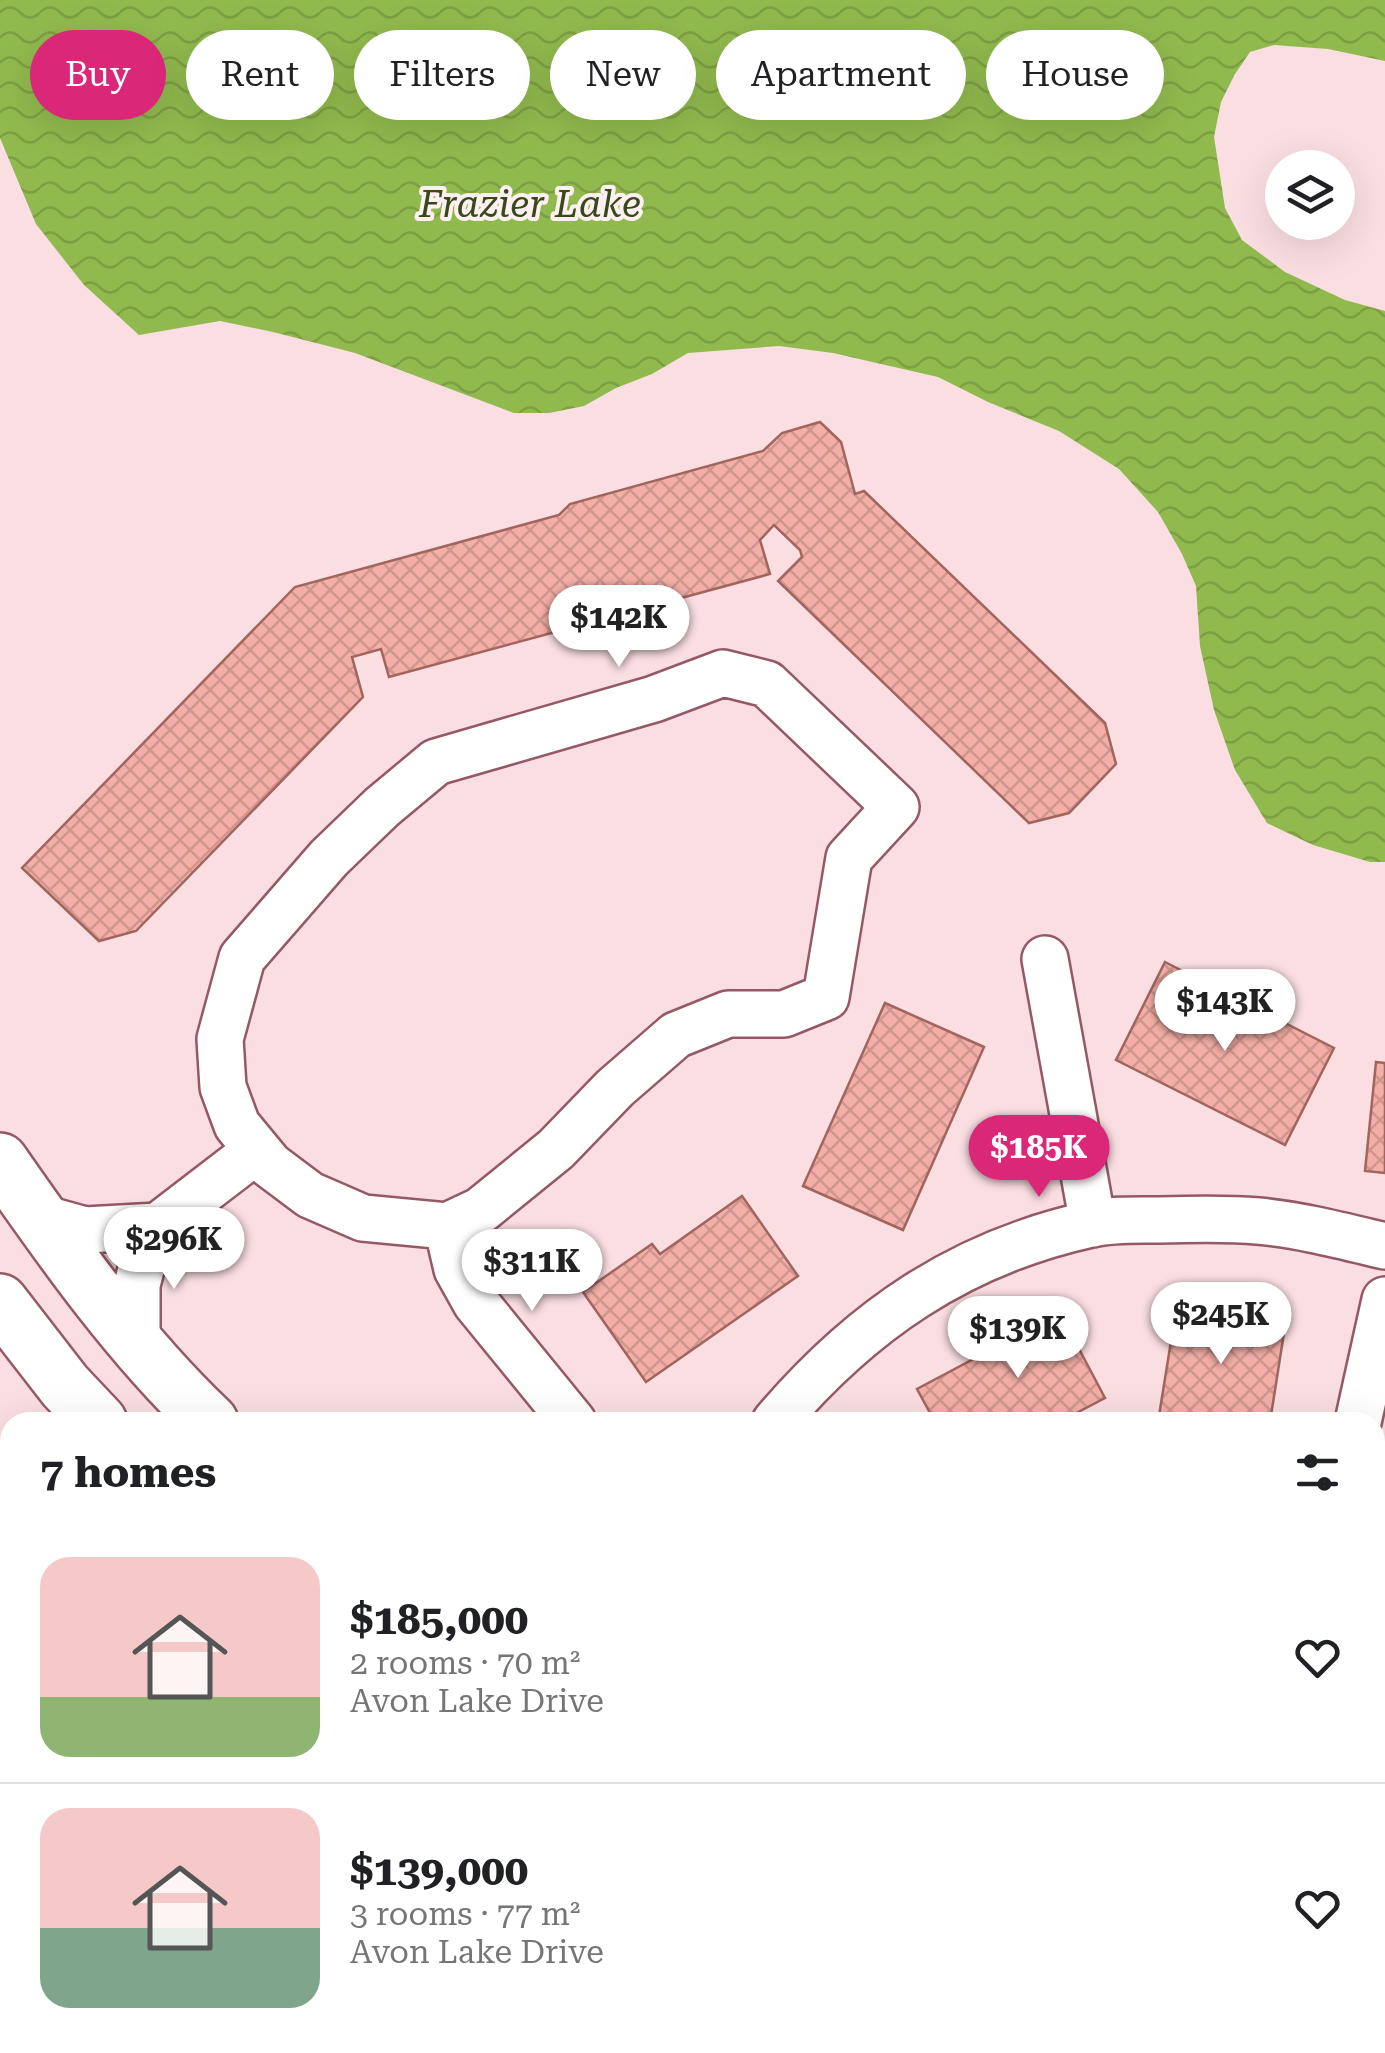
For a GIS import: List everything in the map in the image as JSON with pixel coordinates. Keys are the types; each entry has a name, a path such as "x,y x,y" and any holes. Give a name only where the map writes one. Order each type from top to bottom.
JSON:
{"main road":[{"path":"0,1161 62,1252 137,1344 201,1412"},
{"path":"0,1302 90,1412"}],"street":[{"path":"722,673 767,684 896,807 849,858 826,997 784,1014 728,1014 676,1034 615,1088 556,1149 481,1210 447,1226 363,1218 310,1196 257,1150 237,1125 223,1087 220,1039 242,958 329,858 436,762 654,699 722,673"},
{"path":"1045,959 1092,1224"},
{"path":"137,1344 137,1285 147,1246 158,1226 257,1150"},
{"path":"38,1217 85,1230 158,1226"},
{"path":"790,1412 854,1340 925,1289 1015,1245 1117,1220 1199,1218 1259,1221 1385,1246"},
{"path":"447,1226 457,1269 476,1303 565,1412"},
{"path":"1360,1412 1385,1300"}],"water":[{"name":"Frazier Lake","path":"0,0 1385,0 1385,61 1328,49 1274,45 1250,52 1221,102 1214,137 1225,208 1242,240 1285,272 1345,300 1385,311 1385,862 1370,862 1313,845 1267,823 1235,770 1214,710 1200,646 1196,586 1182,554 1158,512 1119,469 1059,431 938,377 833,353 779,346 688,353 584,406 549,413 514,413 355,353 273,332 220,321 139,335 84,285 36,224 0,138"}],"building":[{"path":"820,422 841,442 855,494 864,491 1105,723 1116,764 1069,813 1029,823 778,581 802,557 800,550 774,525 760,540 770,574 389,677 381,649 352,657 363,697 136,931 99,941 22,868 295,587 559,515 570,504 763,451 782,433"},
{"path":"1165,962 1334,1048 1285,1145 1116,1060"},
{"path":"885,1003 984,1047 903,1230 803,1186"},
{"path":"1376,1062 1385,1063 1385,1173 1365,1171"},
{"path":"742,1196 798,1276 646,1382 583,1292 652,1244 660,1254"},
{"path":"1177,1304 1286,1320 1272,1412 1160,1412"},
{"path":"1060,1313 1105,1398 1078,1412 930,1412 917,1389"}]}
